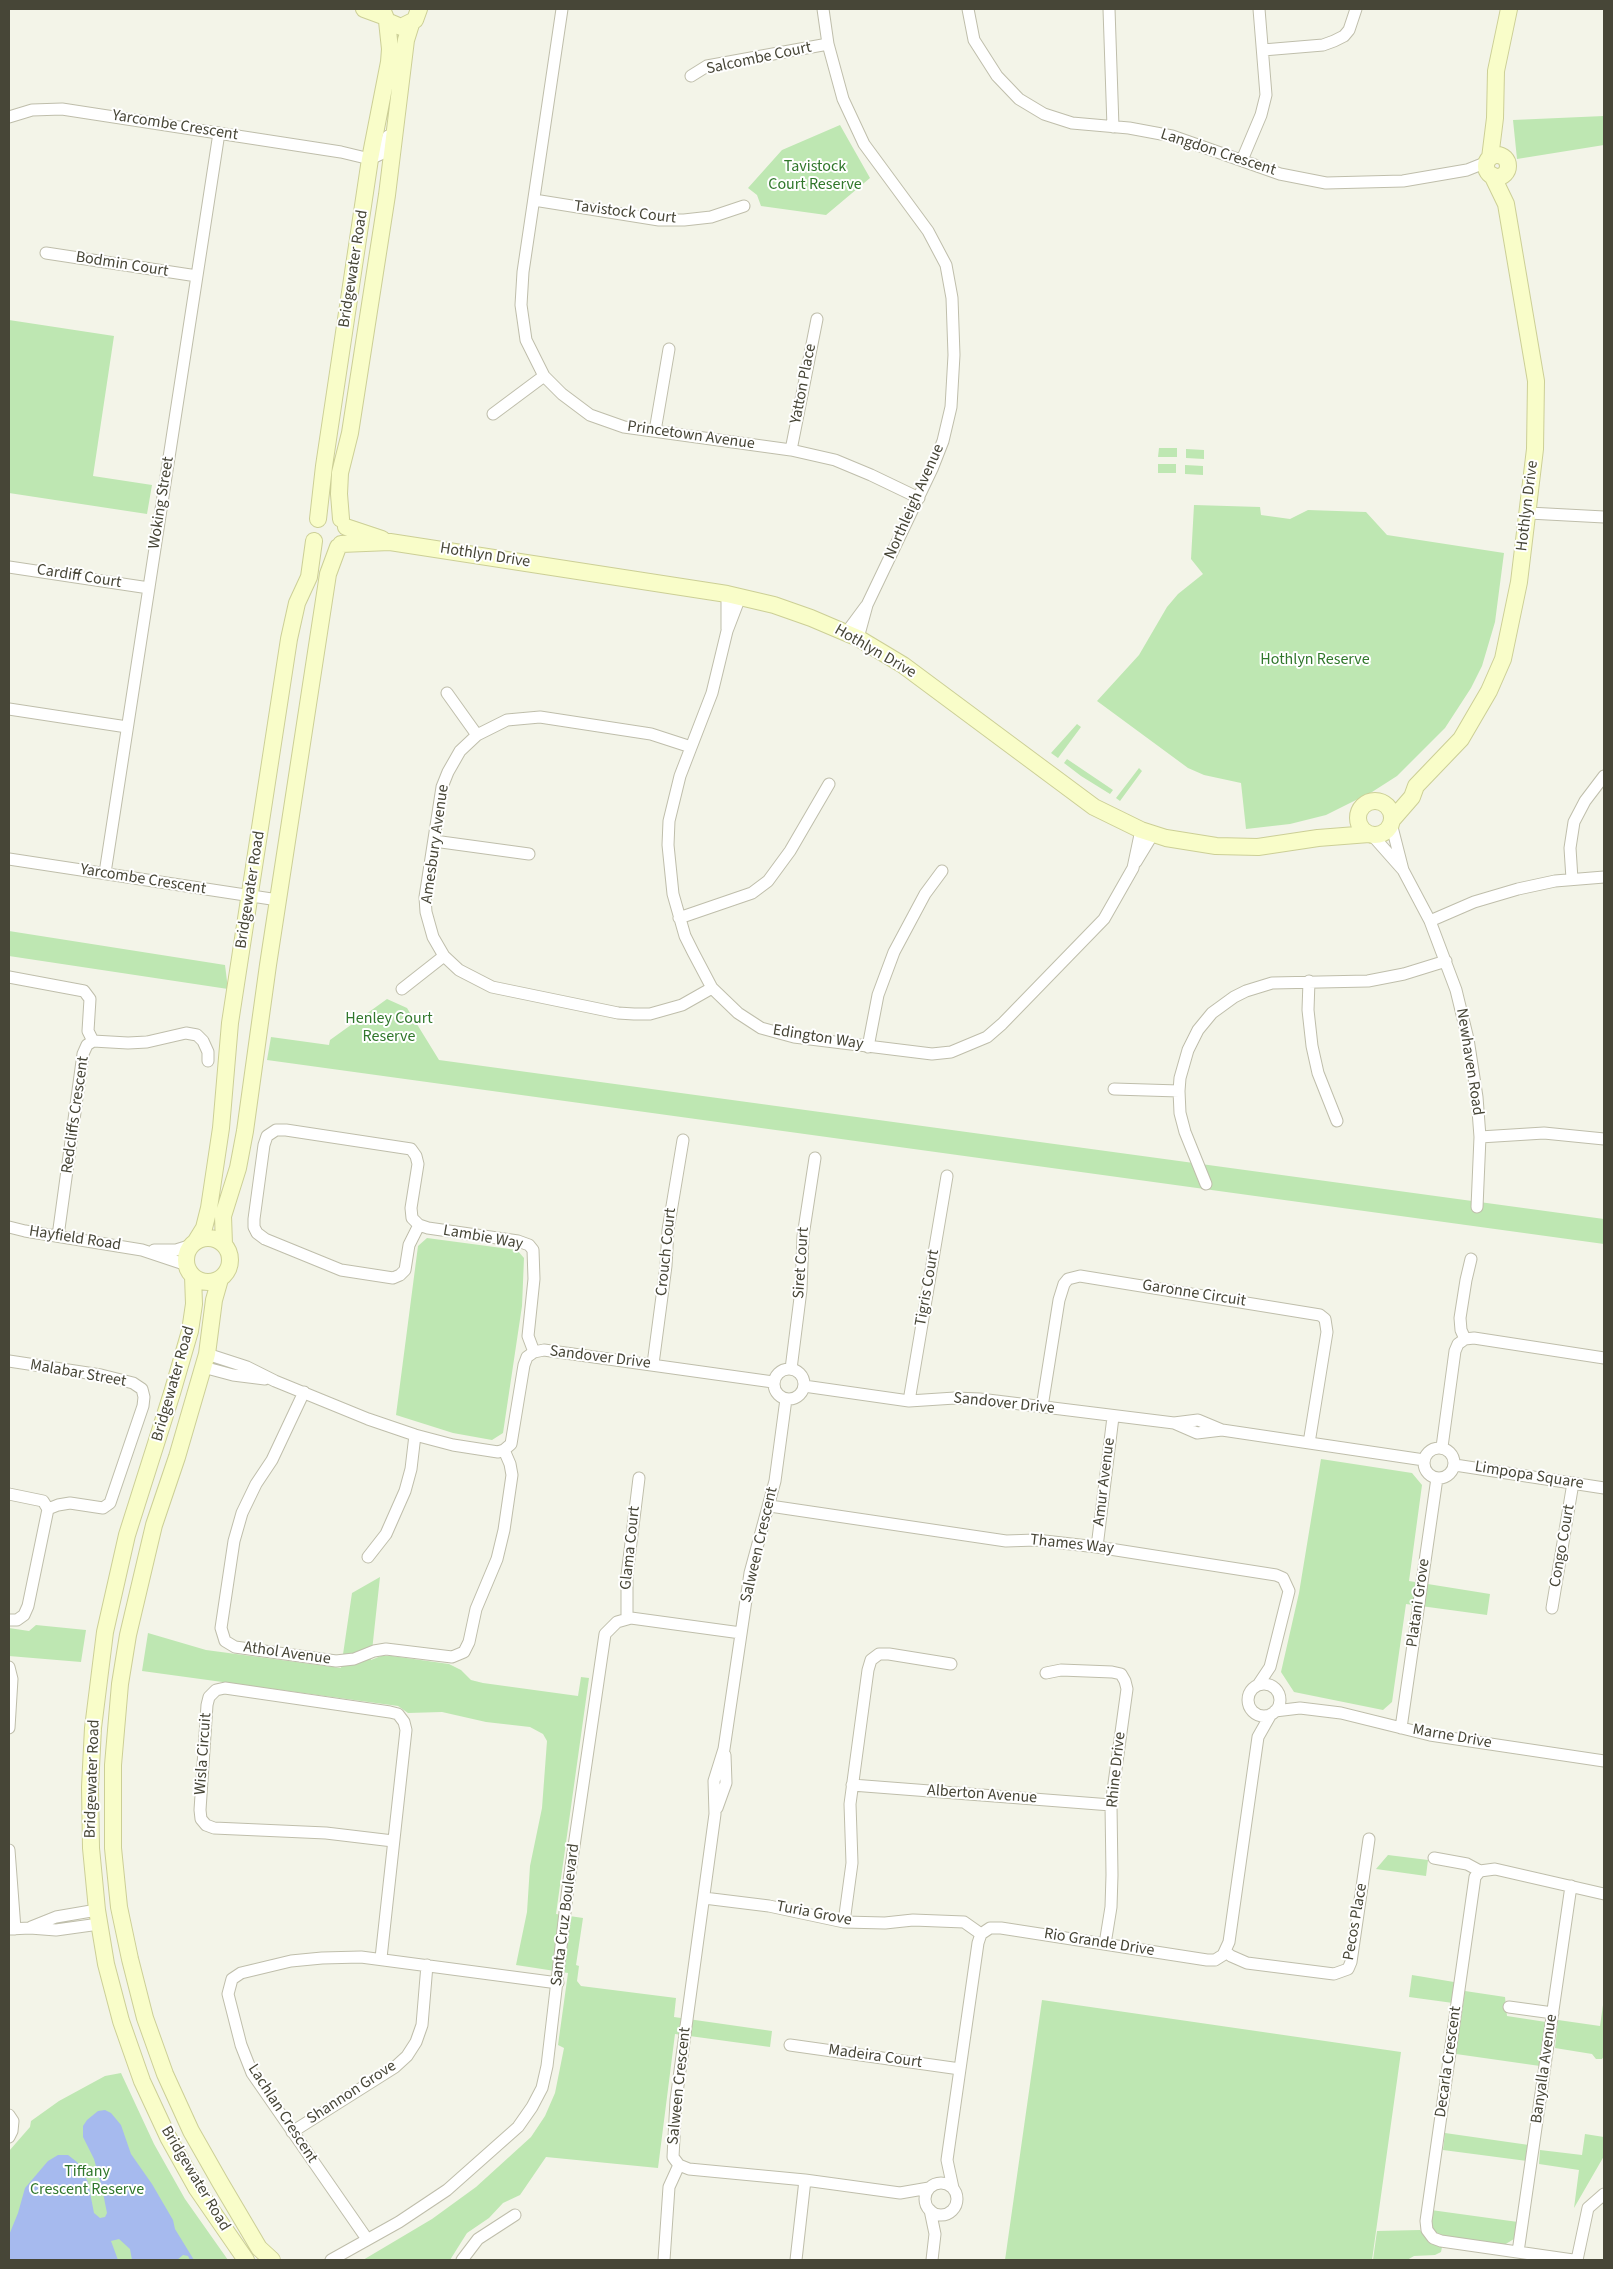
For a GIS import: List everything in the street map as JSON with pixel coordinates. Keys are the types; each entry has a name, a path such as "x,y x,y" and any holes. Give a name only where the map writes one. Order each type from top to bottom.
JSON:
{"street":[{"path":"364,9 384,15 401,27 411,24"},
{"name":"Bridgewater Road","path":"344,523 339,494 340,473 349,440 400,101 406,40 411,24 417,16 418,9"},
{"name":"Princetown Avenue","path":"562,9 523,272 521,306 526,340 544,376 562,394 590,414 624,427 791,450 835,460 872,474 919,498"},
{"name":"Northleigh Avenue","path":"823,9 828,44 843,99 864,144 928,231 946,265 952,298 954,355 951,407 943,441 919,498 852,636"},
{"name":"Langdon Crescent","path":"968,9 974,40 997,76 1018,99 1044,114 1072,123 1172,136 1280,174 1326,183 1403,181 1494,166"},
{"path":"1109,9 1113,127"},
{"path":"1242,160 1261,115 1266,95 1259,9"},
{"path":"1263,50 1323,45 1334,41 1344,36 1349,30 1353,23 1356,9"},
{"name":"Hothlyn Drive","path":"1381,802 1392,800 1416,786 1461,739 1489,691 1503,659 1512,625 1529,513 1535,449 1536,381 1505,199 1494,166 1496,71 1508,9"},
{"name":"Bridgewater Road","path":"318,518 325,459 370,159 389,62 390,42 384,15"},
{"name":"Salcombe Court","path":"691,76 707,66 828,44"},
{"path":"370,159 385,150 392,113 400,101"},
{"name":"Yarcombe Crescent","path":"9,117 32,110 62,109 341,152 370,159"},
{"name":"Woking Street","path":"105,873 219,133"},
{"name":"Yarcombe Crescent","path":"341,152 364,148 373,142"},
{"name":"Tavistock Court","path":"534,200 659,220 711,217 744,206"},
{"name":"Bodmin Court","path":"46,253 197,276"},
{"name":"Yatton Place","path":"791,450 818,319"},
{"path":"655,431 669,349"},
{"path":"493,414 544,376"},
{"path":"1529,513 1604,517"},
{"path":"332,514 344,523 346,536 339,546 327,549 318,545 314,540 312,529 318,518 332,514"},
{"name":"Hothlyn Drive","path":"344,523 390,542"},
{"name":"Bridgewater Road","path":"194,1243 204,1228 209,1208 221,1128 230,1023 292,621 297,603 309,577 314,540"},
{"name":"Hothlyn Drive","path":"339,546 390,542 734,596 811,618 852,636 928,682 1094,807 1147,832 1186,843 1237,848 1258,847 1318,838 1371,834"},
{"name":"Bridgewater Road","path":"224,1244 223,1216 240,1157 328,574 339,546"},
{"name":"Cardiff Court","path":"9,566 149,588"},
{"name":"Edington Way","path":"734,596 712,693 680,776 669,822 670,867 680,918 693,952 712,988 738,1013 761,1028 794,1037 932,1054 951,1052 987,1037 1095,930 1115,902 1133,868 1147,832"},
{"path":"447,694 476,735"},
{"path":"9,709 127,727"},
{"name":"Amesbury Avenue","path":"690,747 651,734 540,717 507,720 476,735 460,751 442,787 425,897 426,912 433,937 444,956 459,970 492,987 618,1013 650,1014 682,1005 712,988"},
{"path":"1572,879 1570,848 1574,822 1584,801 1604,776"},
{"path":"680,918 752,893 768,882 790,851 830,784"},
{"name":"Hothlyn Drive","path":"1392,821 1412,797 1416,786"},
{"path":"1372,801 1381,802 1391,811 1392,821 1383,833 1371,834 1361,827 1358,817 1363,805 1372,801"},
{"name":"Hothlyn Drive","path":"1318,838 1358,817"},
{"name":"Newhaven Road","path":"1392,821 1403,870"},
{"name":"Newhaven Road","path":"1371,834 1403,870 1430,920 1456,990 1468,1039 1477,1097 1480,1137 1477,1207"},
{"path":"434,841 529,854"},
{"name":"Yarcombe Crescent","path":"9,859 278,900"},
{"path":"868,1046 878,995 894,952 925,894 942,871"},
{"path":"1430,920 1497,895 1537,884 1604,877"},
{"path":"402,989 444,956"},
{"path":"1206,1184 1185,1132 1180,1112 1179,1091 1184,1062 1192,1040 1204,1022 1222,1005 1234,997 1260,986 1287,981 1368,981 1404,974 1446,961"},
{"path":"9,977 84,991 90,999 88,1031 93,1041"},
{"path":"1309,981 1308,1010 1312,1046 1318,1072 1336,1121"},
{"name":"Redcliffs Crescent","path":"58,1236 83,1054 87,1045 93,1041 147,1042 199,1030 208,1052 208,1061"},
{"path":"1114,1089 1179,1091"},
{"path":"276,1130 286,1130 411,1149 416,1156 418,1164 412,1218 419,1225 409,1245 405,1270 400,1275 392,1278 342,1270 265,1239 257,1233 254,1227 254,1219 264,1145 268,1136 276,1130"},
{"path":"1480,1137 1544,1133 1604,1139"},
{"name":"Crouch Court","path":"653,1364 666,1266 668,1230 682,1140"},
{"name":"Siret Court","path":"791,1368 801,1290 803,1236 815,1158"},
{"name":"Tigris Court","path":"909,1401 948,1176"},
{"name":"Lambie Way","path":"419,1225 428,1228 518,1241 529,1245 533,1250 534,1279 528,1336 534,1352"},
{"name":"Hayfield Road","path":"9,1226 25,1231 142,1250 176,1250 194,1243"},
{"path":"211,1238 224,1244 228,1249 230,1262 228,1269 220,1279 207,1282 190,1270 188,1251 194,1243 211,1238"},
{"name":"Hayfield Road","path":"142,1250 190,1270"},
{"path":"1465,1339 1461,1330 1460,1318 1471,1259"},
{"name":"Bridgewater Road","path":"190,1270 194,1304 183,1355 127,1535 104,1632 93,1728 90,1787 90,1848 98,1917 106,1964 121,2021 142,2081 168,2137 197,2189 246,2260"},
{"name":"Garonne Circuit","path":"1042,1407 1059,1300 1064,1284 1068,1279 1080,1276 1320,1315 1325,1319 1327,1332 1309,1443"},
{"name":"Bridgewater Road","path":"220,1279 214,1300 205,1360 179,1450 154,1525 128,1635 116,1726 112,1794 113,1848 121,1913 144,2018 165,2074 191,2130 220,2182 259,2248 272,2260"},
{"path":"1442,1447 1455,1351 1458,1344 1465,1339 1474,1338 1604,1358"},
{"name":"Sandover Drive","path":"504,1450 511,1444 514,1436 524,1365 527,1357 534,1352 544,1350 773,1382"},
{"path":"183,1355 205,1360 233,1375 275,1381 415,1436 481,1450 498,1452 504,1450"},
{"name":"Malabar Street","path":"9,1361 101,1375 132,1383 142,1390 144,1397 143,1406 110,1503 103,1508 70,1503 48,1509"},
{"path":"791,1368 800,1374 804,1386 799,1396 786,1399 777,1394 773,1382 778,1373 791,1368"},
{"name":"Sandover Drive","path":"804,1386 909,1401 956,1398 1174,1423 1198,1420 1222,1430 1424,1460"},
{"name":"Athol Avenue","path":"304,1392 272,1460 256,1484 242,1513 234,1541 221,1628 225,1641 235,1647 336,1661 354,1659 374,1651 386,1649 452,1657 464,1652 469,1642 476,1609 497,1559 504,1530 512,1474 504,1450"},
{"name":"Salween Crescent","path":"786,1399 770,1506 750,1573 724,1749 714,1781 715,1814 674,2119 673,2156 679,2165 689,2169 805,2180 900,2193 931,2187"},
{"name":"Amur Avenue","path":"1097,1547 1113,1417"},
{"path":"368,1557 386,1534 402,1498 411,1469 415,1436"},
{"path":"1442,1447 1451,1452 1455,1465 1450,1474 1437,1478 1428,1473 1424,1460 1429,1451 1442,1447"},
{"name":"Limpopa Square","path":"1455,1465 1604,1488"},
{"name":"Glama Court","path":"627,1618 626,1575 640,1478"},
{"name":"Platani Grove","path":"1401,1728 1437,1478"},
{"name":"Congo Court","path":"1552,1608 1574,1483"},
{"path":"9,1494 43,1501 48,1509 28,1606 24,1615 17,1620 9,1620"},
{"name":"Thames Way","path":"770,1506 1006,1541 1036,1540 1097,1547 1267,1573 1283,1578 1288,1591 1270,1666 1258,1685"},
{"path":"627,1618 741,1633"},
{"name":"Santa Cruz Boulevard","path":"331,2260 399,2222 447,2190 518,2127 542,2088 548,2066 568,1887 601,1646 608,1629 617,1622 627,1618"},
{"path":"844,1922 852,1863 849,1824 852,1785 868,1670 872,1660 879,1654 889,1654 951,1664"},
{"name":"Thames Way","path":"1270,1666 1276,1691"},
{"path":"9,1667 12,1679 9,1728"},
{"name":"Rhine Drive","path":"1046,1673 1061,1670 1112,1672 1121,1674 1126,1681 1127,1689 1111,1805 1112,1875 1105,1944"},
{"path":"1226,1952 1230,1942 1258,1737 1252,1710 1248,1703 1249,1694 1258,1685 1266,1684 1276,1691 1279,1703 1258,1737"},
{"name":"Wisla Circuit","path":"380,1958 406,1730 404,1722 398,1714 225,1688 216,1690 209,1697 206,1705 200,1810 201,1819 206,1825 214,1828 326,1832 393,1841"},
{"name":"Marne Drive","path":"1276,1691 1300,1708"},
{"name":"Marne Drive","path":"1273,1713 1300,1708 1342,1713 1440,1736 1604,1761"},
{"path":"1252,1710 1260,1716 1273,1713"},
{"name":"Alberton Avenue","path":"852,1785 1111,1805"},
{"name":"Pecos Place","path":"1226,1952 1247,1963 1334,1974 1348,1969 1351,1962 1369,1839"},
{"path":"9,1850 12,1929 56,1930 98,1917 121,1913"},
{"path":"1434,1858 1467,1864 1480,1871 1494,1869 1604,1894"},
{"name":"Decarla Crescent","path":"1480,1871 1475,1877 1473,1885 1426,2221 1427,2230 1433,2238 1441,2240 1573,2260"},
{"name":"Banyalla Avenue","path":"1518,2252 1571,1886"},
{"name":"Turia Grove","path":"704,1898 769,1906 844,1922 885,1923 913,1920 959,1922 969,1925 981,1934"},
{"name":"Rio Grande Drive","path":"981,1934 990,1928 1000,1928 1212,1960 1219,1958 1226,1952"},
{"path":"932,2260 936,2234 957,2202 947,2160 978,1943 981,1934"},
{"name":"Lachlan Crescent","path":"367,2239 261,2088 246,2061 228,1994 230,1982 241,1973 291,1961 343,1957 380,1958 558,1983"},
{"name":"Shannon Grove","path":"292,2132 395,2067 407,2056 416,2042 422,2025 427,1965"},
{"path":"1515,2012 1553,2013"},
{"name":"Madeira Court","path":"790,2045 960,2069"},
{"path":"9,2115 13,2121 9,2137"},
{"path":"936,2234 925,2200 947,2160"},
{"path":"664,2260 669,2187 679,2165"},
{"path":"796,2260 805,2180"},
{"path":"931,2187 943,2183 953,2188"},
{"name":"Salween Crescent","path":"900,2193 929,2209"},
{"path":"1577,2260 1588,2208 1603,2194"},
{"path":"929,2209 939,2214 948,2213"},
{"path":"462,2260 478,2239 515,2215"},
{"name":"Santa Cruz Boulevard","path":"342,2260 353,2248"}],"green space":[{"path":"1604,116 1604,145 1517,159 1513,120"},
{"name":"Tavistock Court Reserve","path":"840,125 870,178 826,215 761,206 757,195 748,188 782,150"},
{"path":"9,320 114,336 93,476 152,485 147,514 9,493"},
{"path":"1159,448 1177,448 1177,457 1158,457"},
{"path":"1186,449 1204,450 1204,459 1186,458"},
{"path":"1158,464 1176,464 1176,473 1158,473"},
{"path":"1185,465 1203,466 1203,475 1185,474"},
{"name":"Hothlyn Reserve","path":"1194,505 1260,507 1261,515 1290,519 1308,510 1366,512 1387,535 1504,553 1495,622 1482,666 1471,688 1445,728 1397,776 1372,792 1326,815 1290,824 1246,829 1241,783 1204,775 1188,768 1097,701 1139,655 1167,607 1178,594 1203,574 1191,559"},
{"path":"1077,724 1081,727 1058,758 1051,753"},
{"path":"1067,759 1113,790 1110,794 1081,776 1064,763"},
{"path":"1139,768 1142,771 1120,801 1116,798"},
{"path":"9,931 225,965 228,989 9,956"},
{"name":"Henley Court Reserve","path":"387,999 407,1008 439,1060 1604,1219 1604,1244 267,1060 271,1037 329,1045 330,1040"},
{"path":"427,1238 517,1250 524,1258 522,1306 503,1433 492,1440 453,1433 396,1415 418,1246"},
{"path":"1321,1459 1412,1473 1422,1485 1409,1581 1490,1594 1487,1615 1406,1604 1392,1702 1383,1710 1294,1692 1281,1672 1299,1593"},
{"path":"380,1577 371,1660 381,1656 392,1656 449,1664 461,1670 471,1680 483,1683 578,1696 581,1677 589,1678 556,1914 583,1918 576,1965 579,1966 577,1981 581,1986 676,1998 674,2017 772,2031 770,2047 675,2034 658,2168 546,2157 520,2195 503,2203 489,2218 467,2233 450,2260 363,2260 432,2219 476,2187 531,2137 545,2116 555,2093 564,2048 558,2045 568,1973 516,1965 527,1912 530,1866 542,1808 547,1741 543,1734 530,1727 486,1722 442,1712 408,1713 398,1706 142,1671 148,1633 206,1650 341,1668 352,1593"},
{"path":"36,1625 86,1630 81,1662 9,1656 9,1628 29,1631"},
{"path":"1388,1855 1428,1860 1426,1876 1376,1869"},
{"path":"1412,1975 1454,1982 1453,2003 1409,1997"},
{"path":"1465,1991 1505,1997 1507,2016 1546,2022 1540,2066 1456,2054"},
{"path":"1604,1998 1604,2056 1602,2059 1596,2059 1592,2054 1555,2048 1558,2020 1600,2026"},
{"path":"1042,2000 1401,2052 1372,2260 1005,2260"},
{"name":"Tiffany Crescent Reserve","path":"121,2073 154,2144 185,2199 228,2260 9,2260 9,2151 30,2127 31,2121 59,2101 105,2076"},
{"path":"1445,2133 1529,2145 1527,2161 1443,2150"},
{"path":"1585,2134 1604,2137 1604,2156 1574,2208 1579,2170 1539,2164 1540,2150 1582,2155"},
{"path":"1431,2210 1518,2222 1514,2239 1504,2245 1438,2236 1432,2230"},
{"path":"1420,2230 1429,2243 1442,2247 1441,2252 1435,2255 1414,2256 1407,2260 1373,2260 1377,2231"}],"water":[{"path":"105,2110 111,2113 121,2125 131,2154 152,2184 173,2220 175,2229 194,2260 190,2260 188,2256 183,2255 177,2260 132,2260 130,2249 119,2239 111,2241 118,2260 9,2260 9,2235 25,2188 48,2161 58,2155 68,2155 77,2162 88,2182 94,2213 100,2218 105,2217 107,2213 102,2188 94,2159 83,2137 83,2126 98,2111"}]}
